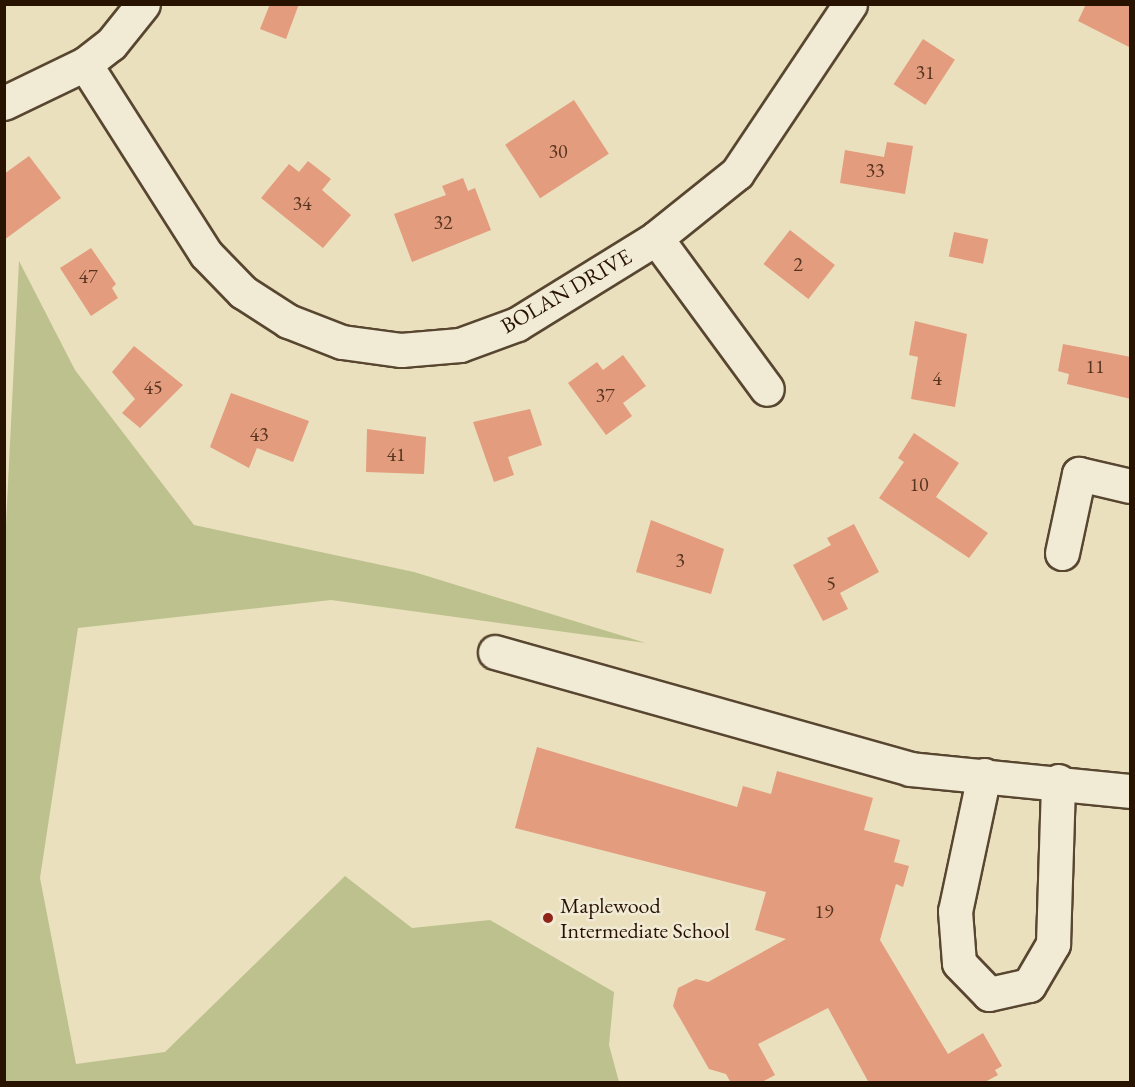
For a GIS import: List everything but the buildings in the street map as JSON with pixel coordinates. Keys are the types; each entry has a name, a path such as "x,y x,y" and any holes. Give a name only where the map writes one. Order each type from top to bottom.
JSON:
{"street":[{"path":"4,103 85,64 111,44 143,4"},
{"name":"BOLAN DRIVE","path":"85,64 206,254 243,292 288,321 342,342 401,350 459,345 517,324 657,238 737,173 850,4"},
{"path":"657,238 767,390"},
{"path":"1062,554 1079,474 1131,486"},
{"path":"495,652 910,769 1116,788"},
{"path":"984,775 955,911 959,963 989,994 1029,985 1053,945 1058,781"}],"green space":[{"path":"19,261 75,370 194,525 414,572 646,643 331,600 78,628 40,878 76,1064 165,1052 345,876 412,928 490,920 614,992 609,1045 619,1082 5,1082 4,565"}],"place":[{"name":"Maplewood Intermediate School","path":"548,918"}]}
